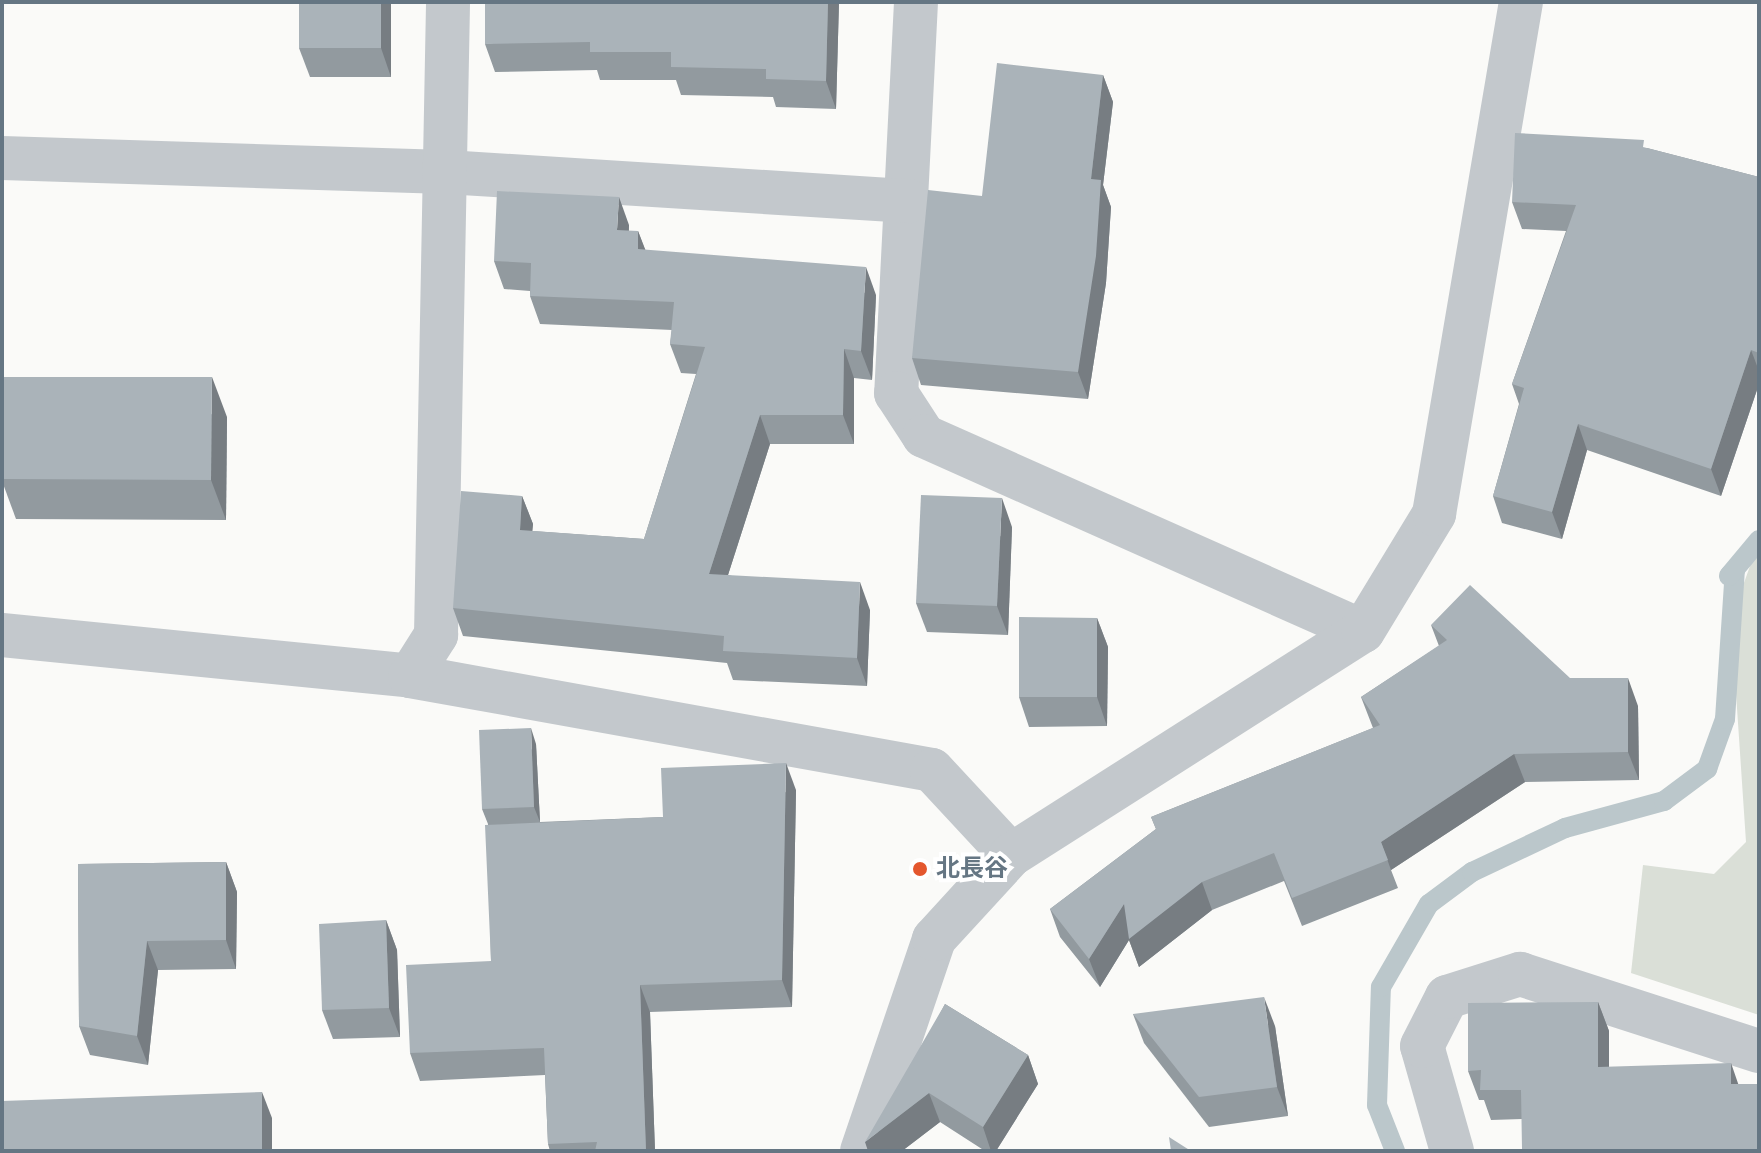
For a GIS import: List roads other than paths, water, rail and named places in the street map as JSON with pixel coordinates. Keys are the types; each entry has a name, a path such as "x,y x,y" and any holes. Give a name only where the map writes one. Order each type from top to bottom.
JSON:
{"street":[{"path":"410,676 436,635 448,2"},
{"path":"916,2 909,201 896,393 924,436 1363,631"},
{"path":"862,1151 934,939 1011,855 1363,631 1434,514 1521,2"},
{"path":"2,158 446,172 909,201"},
{"path":"2,635 410,676 932,770 1011,855"},
{"path":"1452,1151 1422,1046 1447,997 1520,974 1759,1051"}],"waterway":[{"path":"1395,1151 1377,1105 1381,987 1429,904 1472,872 1565,828 1664,801 1707,769 1725,719 1735,570 1729,576 1759,540"}],"place":[{"name":"北長谷","path":"920,869"}]}
